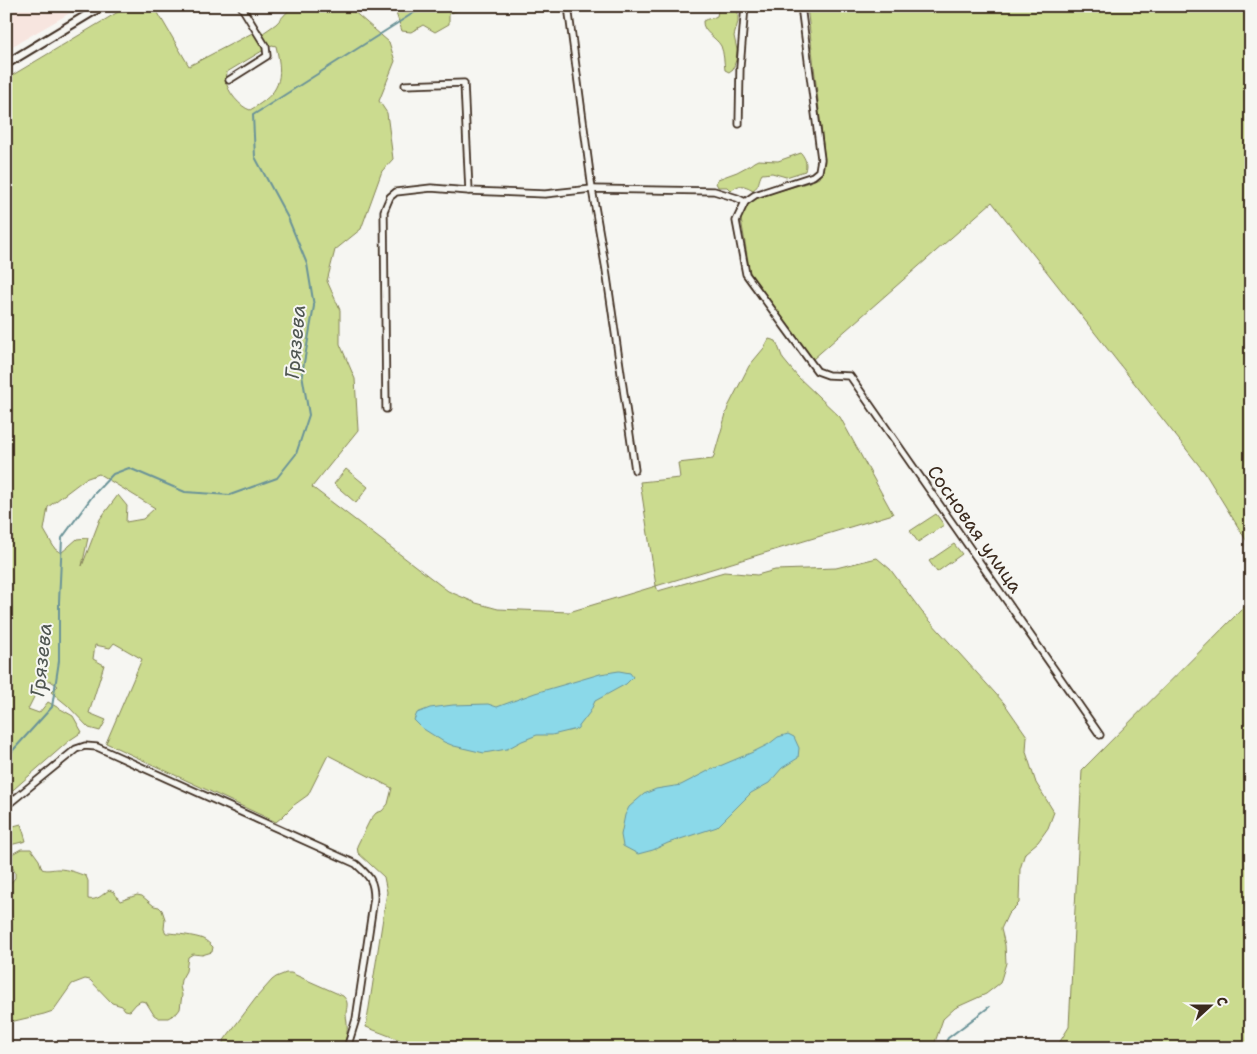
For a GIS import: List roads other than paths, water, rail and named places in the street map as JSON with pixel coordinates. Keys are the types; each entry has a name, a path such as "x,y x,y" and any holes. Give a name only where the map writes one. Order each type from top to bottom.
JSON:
{"street":[{"path":"6,64 102,6"},
{"path":"229,80 267,56 266,47 241,6"},
{"path":"568,6 592,189 606,270 635,470"},
{"path":"739,124 744,6"},
{"path":"386,410 384,211 390,197 396,192 431,188 546,194 592,189 714,191 745,202 755,195 813,176 818,171 821,159 801,6"},
{"path":"405,85 464,83 469,191"},
{"name":"Сосновая улица","path":"745,202 736,220 746,274 817,371 828,376 850,376 1100,735"},
{"path":"6,806 76,749 85,746 96,747 356,864 370,877 374,889 374,898 356,1019 347,1048"}],"water":[{"path":"619,671 630,673 633,677 626,684 595,701 590,712 577,729 552,735 537,735 507,749 484,753 454,746 422,728 414,720 417,713 430,708 488,704 497,707 535,693 600,674"},
{"path":"788,734 794,737 799,748 798,758 782,768 769,783 751,793 717,827 638,854 623,846 621,835 625,815 629,807 644,794 656,789 681,785 753,752 778,737"}],"waterway":[{"name":"Грязева","path":"6,758 52,707 59,661 62,538 94,494 113,474 129,468 185,492 230,495 277,478 296,454 309,415 302,374 314,306 307,264 288,218 255,157 253,115 415,12 439,6"},
{"path":"943,1048 948,1038 989,1007"}]}
